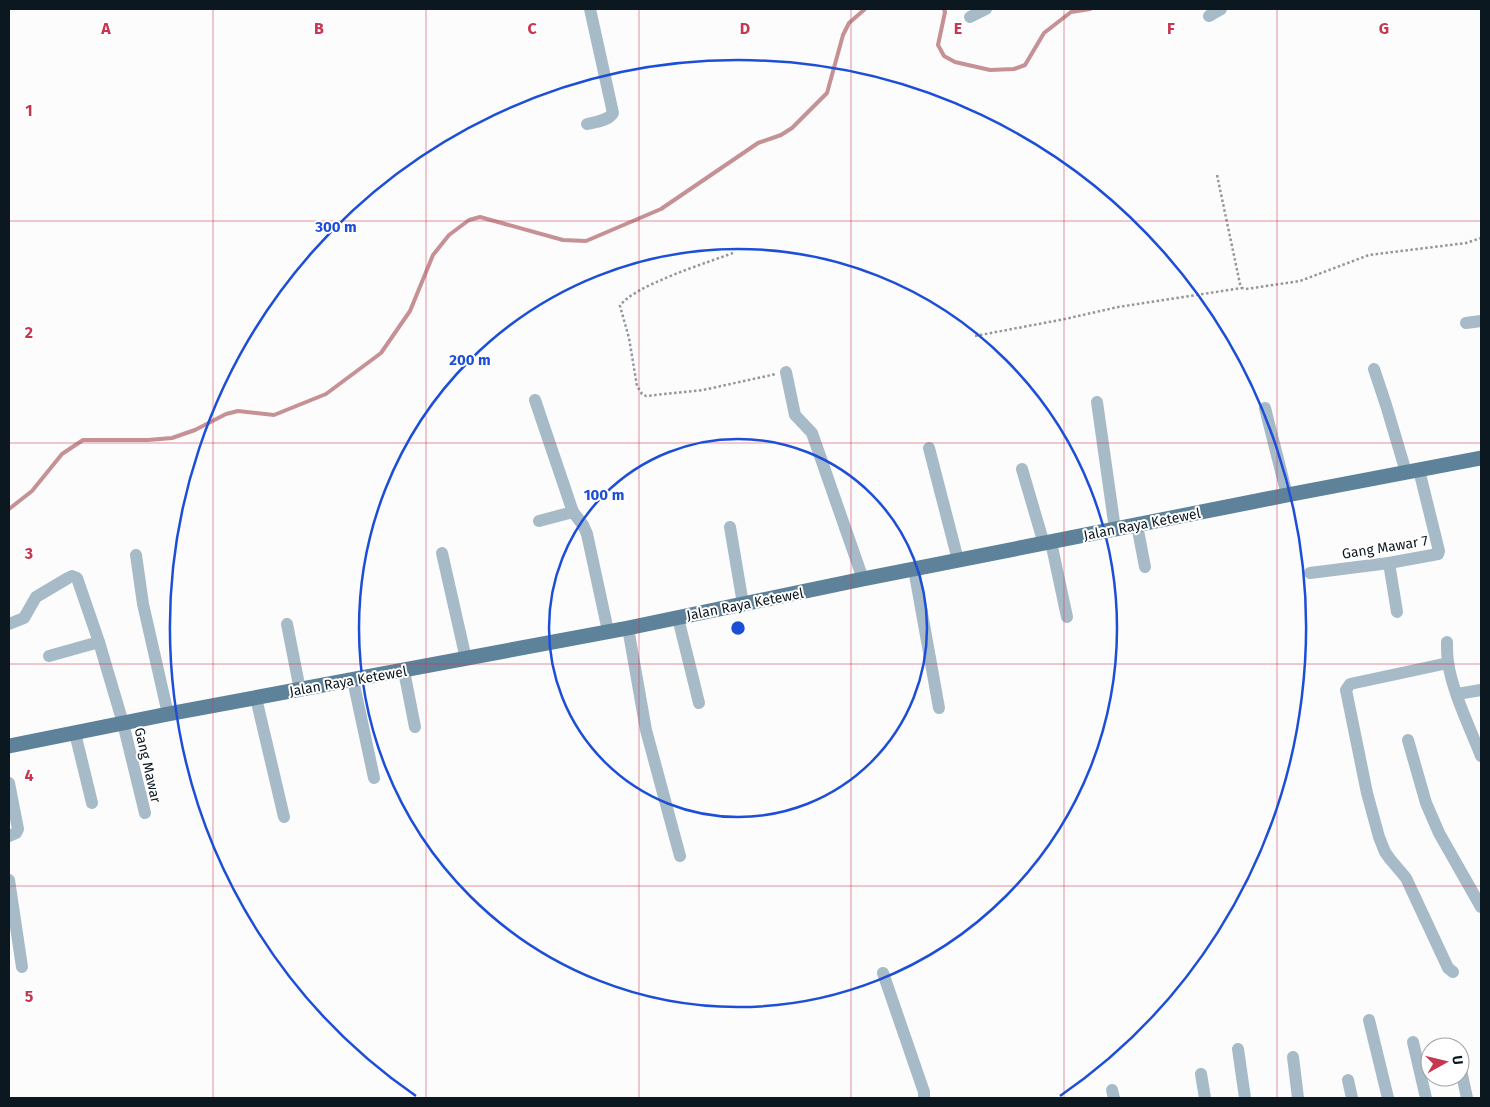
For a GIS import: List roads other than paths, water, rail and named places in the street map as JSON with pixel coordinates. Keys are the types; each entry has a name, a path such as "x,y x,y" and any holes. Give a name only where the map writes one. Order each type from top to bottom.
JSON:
{"main road":[{"name":"Jalan Raya Ketewel","path":"9,746 168,714 628,628 914,568 1115,530 1287,494 1481,458"}],"street":[{"path":"587,124 606,119 613,113 590,9"},
{"path":"970,17 986,9"},
{"path":"1209,16 1221,9"},
{"path":"1466,323 1481,321"},
{"path":"1374,369 1412,471"},
{"path":"786,372 793,410 798,419 812,433 862,579"},
{"path":"535,400 573,512 587,534 608,631"},
{"path":"1098,402 1115,530"},
{"path":"1265,408 1287,494"},
{"path":"929,448 958,560"},
{"path":"1022,469 1048,543 1066,617"},
{"name":"Gang Mawar 7","path":"1310,573 1389,563 1437,554 1439,551 1412,471"},
{"path":"539,521 573,512"},
{"path":"1136,525 1145,567"},
{"path":"730,527 743,604"},
{"path":"442,553 466,659"},
{"path":"136,554 143,604 168,714"},
{"path":"1389,563 1397,612"},
{"path":"914,568 939,708"},
{"name":"Gang Mawar","path":"9,624 26,617 36,597 72,576 77,578 99,642 123,723 145,813"},
{"path":"678,618 699,704"},
{"path":"287,624 300,690"},
{"path":"628,628 646,730 680,856"},
{"path":"49,656 99,642"},
{"path":"1447,642 1448,663 1457,694 1481,756"},
{"path":"1448,663 1350,684 1346,690 1367,793 1385,852 1406,878 1448,968 1453,972"},
{"path":"404,671 414,727"},
{"path":"353,680 374,778"},
{"path":"1457,694 1481,690"},
{"path":"256,698 284,817"},
{"path":"75,733 92,803"},
{"path":"1408,740 1423,794 1439,833 1481,907"},
{"path":"9,783 18,830 9,836"},
{"path":"9,880 22,967"},
{"path":"883,973 924,1092 924,1098"},
{"path":"1368,1020 1388,1098"},
{"path":"1413,1042 1426,1098"},
{"path":"1238,1049 1245,1098"},
{"path":"1292,1057 1298,1098"},
{"path":"1201,1074 1205,1098"},
{"path":"1348,1080 1352,1098"}],"waterway":[{"path":"9,509 32,491 62,454 83,440 172,438 195,430 226,414 238,411 274,415 326,394 381,353 410,311 433,255 449,235 469,220 480,217 563,240 586,241 661,209 758,143 781,135 792,128 827,93 843,35 849,23 865,9"},
{"path":"944,9 938,45 944,56 955,62 990,70 1014,69 1025,65 1044,33 1071,12 1090,9"}]}
